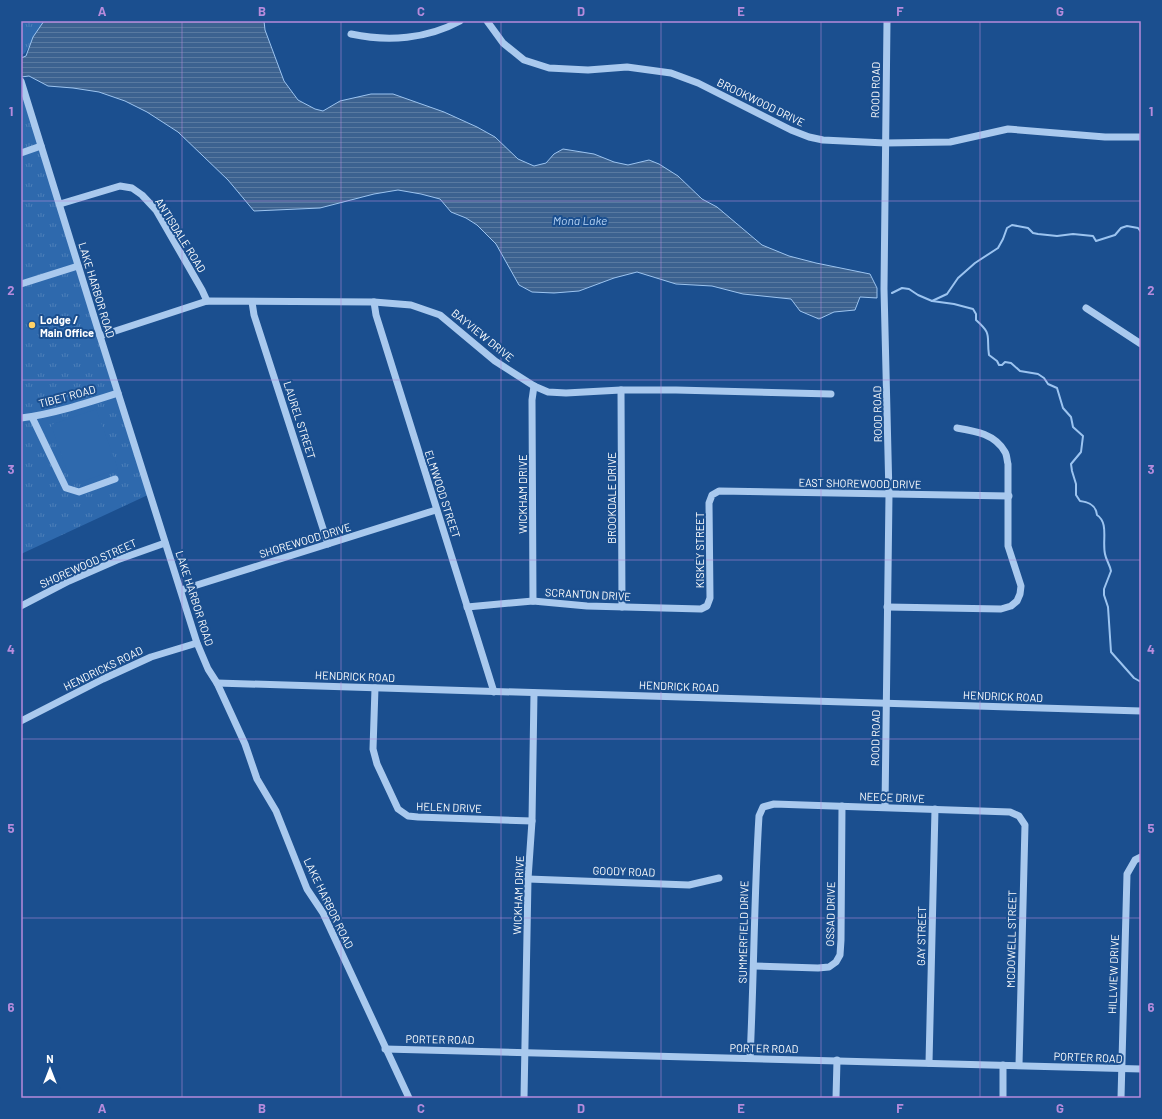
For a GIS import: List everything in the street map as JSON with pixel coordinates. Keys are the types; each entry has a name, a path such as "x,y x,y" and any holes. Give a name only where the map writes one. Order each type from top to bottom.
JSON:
{"street":[{"path":"352,34 369,38 407,38 430,34 460,21"},
{"name":"BROOKWOOD DRIVE","path":"487,21 503,43 524,60 549,68 588,70 627,67 671,74 698,83 748,107 766,118 809,137 832,141 885,143 950,142 1008,129 1097,137 1141,137"},
{"name":"ROOD ROAD","path":"885,807 889,495 884,289 887,21"},
{"name":"LAKE HARBOR ROAD","path":"21,81 197,643 208,669 217,683 245,744 257,779 276,811 307,889 323,913 409,1098"},
{"path":"21,153 41,146"},
{"name":"ANTISDALE ROAD","path":"60,204 120,186 132,188 142,195 156,210 207,301"},
{"path":"21,284 78,266"},
{"name":"BAYVIEW DRIVE","path":"100,336 207,301 374,302 411,306 440,315 495,361 534,386 548,392 566,393 621,390 831,394"},
{"name":"LAUREL STREET","path":"252,302 254,315 328,544"},
{"name":"ELMWOOD STREET","path":"374,302 376,315 494,692"},
{"path":"1086,308 1141,344"},
{"name":"WICKHAM DRIVE","path":"533,602 532,400 534,386"},
{"name":"BROOKDALE DRIVE","path":"621,390 622,607"},
{"name":"TIBET ROAD","path":"21,418 84,404 118,393"},
{"path":"32,416 66,488 79,492 115,480"},
{"path":"888,607 1001,609 1012,606 1017,601 1020,594 1021,586 1008,546 1008,464 1005,452 994,439 978,431 957,428"},
{"name":"EAST SHOREWOOD DRIVE","path":"712,494 719,491 1009,496"},
{"name":"KISKEY STREET","path":"707,606 710,598 710,503 712,494"},
{"name":"SHOREWOOD DRIVE","path":"181,590 436,510"},
{"name":"SHOREWOOD STREET","path":"21,606 103,566 165,542"},
{"name":"SCRANTON DRIVE","path":"467,607 533,602 587,606 701,609 707,606"},
{"name":"HENDRICKS ROAD","path":"21,721 103,679 151,657 197,643"},
{"name":"HENDRICK ROAD","path":"217,683 1141,711"},
{"name":"HELEN DRIVE","path":"375,688 374,749 377,764 398,809 408,816 418,818 532,821"},
{"name":"WICKHAM DRIVE","path":"524,1098 528,879 532,821 534,693"},
{"name":"NEECE DRIVE","path":"763,807 774,804 885,807 1010,812 1019,816"},
{"name":"OSSAD DRIVE","path":"754,966 829,967 836,962 840,955 842,806"},
{"name":"SUMMERFIELD DRIVE","path":"750,1058 754,966 755,886 759,816 763,807"},
{"name":"GAY STREET","path":"930,1063 935,809"},
{"name":"MCDOWELL STREET","path":"1019,816 1024,825 1019,1065"},
{"name":"HILLVIEW DRIVE","path":"1121,1098 1127,874 1135,860 1141,857"},
{"name":"GOODY ROAD","path":"528,879 689,885 719,878"},
{"name":"PORTER ROAD","path":"386,1049 1141,1069"},
{"path":"836,1098 837,1060"},
{"path":"1003,1098 1004,1065"}],"green space":[{"path":"21,21 44,21 25,53 21,55"},
{"path":"21,81 150,494 21,554"},
{"path":"96,409 118,469 72,485 51,425"}],"water":[{"name":"Mona Lake","path":"44,21 264,21 265,30 284,81 298,100 315,109 323,111 340,101 371,94 393,94 444,112 477,127 495,137 518,159 534,166 546,163 554,154 563,149 594,154 614,162 628,165 649,160 659,164 678,176 702,199 717,207 762,245 789,256 870,274 877,288 877,298 860,297 855,310 834,312 819,319 800,311 791,299 743,294 712,286 676,284 637,272 614,278 579,291 554,293 532,292 519,285 496,244 477,225 466,218 451,212 440,199 398,190 374,194 320,208 254,211 228,180 178,132 147,112 125,101 99,92 48,86 29,76 21,77 21,58 26,56 33,37"}],"waterway":[{"path":"932,301 947,294 958,278 975,263 998,248 1007,228 1012,225 1028,228 1033,233 1038,234 1057,236 1073,234 1093,236 1096,241 1115,235 1121,228 1127,226 1138,228 1141,232"},
{"path":"892,293 902,288 909,289 932,301 954,304 973,309 976,314 976,320 987,332 989,355 997,361 999,365 1002,365 1005,362 1011,363 1020,371 1038,374 1044,378 1048,384 1057,388 1063,408 1071,417 1073,427 1083,436 1081,452 1071,464 1076,484 1076,495 1080,501 1094,506 1104,527 1104,549 1111,571 1104,589 1104,595 1108,607 1111,652 1134,678 1141,682"}],"place":[{"name":"Lodge / Main Office","path":"32,325"}]}
